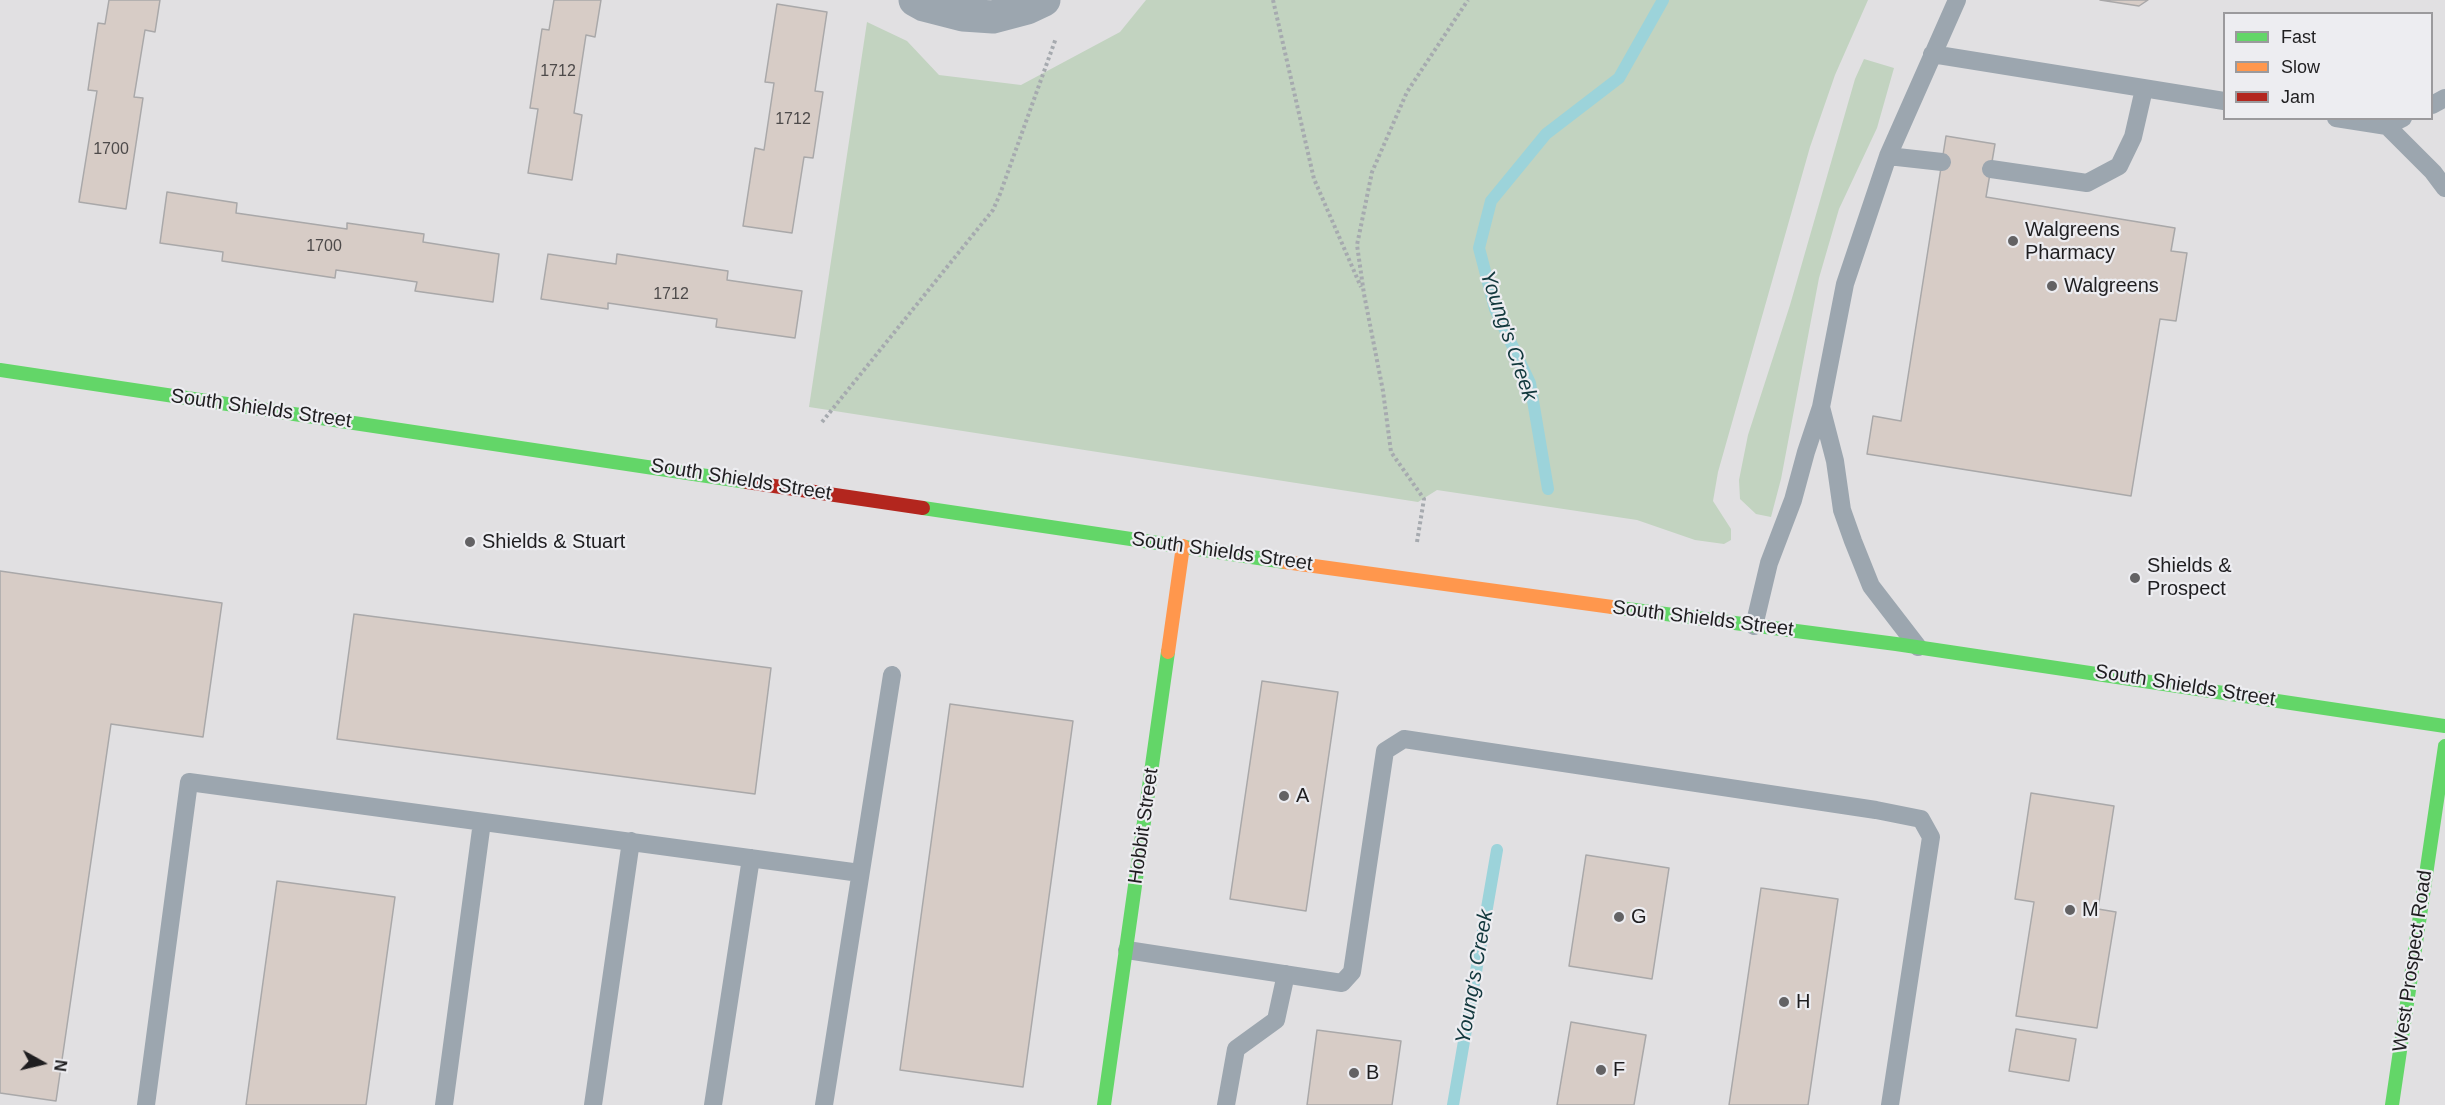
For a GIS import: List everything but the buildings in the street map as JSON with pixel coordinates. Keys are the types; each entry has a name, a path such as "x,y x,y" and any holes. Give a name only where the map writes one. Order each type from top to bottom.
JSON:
{"main road":[{"name":"South Shields Street","path":"0,370 1412,581 1917,647 2445,726"},
{"name":"Hobbit Street","path":"1104,1105 1183,546"},
{"name":"West Prospect Road","path":"2392,1105 2445,746"}],"street":[{"path":"915,0 924,5 963,15 993,17 1026,8 1044,0"}],"lane":[{"path":"1754,626 1769,563 1793,500 1821,407 1845,284 1888,156 1957,0"},
{"path":"1932,54 2223,101"},
{"path":"1991,169 2087,183 2111,171 2119,166 2133,137 2144,89"},
{"path":"2366,120 2395,122 2445,188"},
{"path":"1888,156 1942,162"},
{"path":"1821,407 1835,461 1842,510 1853,541 1871,586 1917,647"},
{"path":"824,1105 892,675"},
{"path":"1127,950 1342,983 1352,972 1385,752 1404,739 1876,810 1921,819 1931,837 1890,1105"},
{"path":"146,1105 189,782 860,873"},
{"path":"444,1105 482,822"},
{"path":"593,1105 631,841"},
{"path":"713,1105 751,858"},
{"path":"1226,1105 1236,1049 1276,1020 1286,974"}],"path":[{"path":"1274,0 1314,180 1364,294"},
{"path":"1412,581 1424,500 1391,452 1383,391 1364,294 1357,244 1372,172 1407,92 1468,0"},
{"path":"822,422 993,210 1058,31"}],"green space":[{"path":"1146,0 1868,0 1835,75 1810,147 1718,472 1713,501 1731,529 1731,540 1724,544 1695,540 1637,520 1437,490 1418,502 809,407 867,22 907,41 939,75 1021,85 1120,32"},
{"path":"1864,59 1894,68 1877,128 1839,209 1819,278 1781,479 1771,517 1756,514 1740,499 1739,480 1748,435 1790,305 1855,79"}],"waterway":[{"name":"Young's Creek","path":"1548,489 1530,383 1495,309 1479,248 1491,201 1546,134 1619,78 1663,0"},
{"name":"Young's Creek","path":"1453,1105 1497,850"}],"traffic: fast":[{"path":"0,370 747,482"},
{"path":"923,508 1285,562"},
{"path":"1612,607 1896,644 2445,726"},
{"path":"1104,1105 1168,652"},
{"path":"2392,1105 2445,746"}],"traffic: slow":[{"path":"1168,652 1183,546"},
{"path":"1285,562 1612,607"}],"traffic: jam":[{"path":"747,482 923,508"}],"place":[{"name":"Walgreens Pharmacy","path":"2013,241"},
{"name":"Walgreens","path":"2052,286"},
{"name":"Shields & Stuart","path":"470,542"},
{"name":"Shields & Prospect","path":"2135,578"},
{"name":"A","path":"1284,796"},
{"name":"M","path":"2070,910"},
{"name":"G","path":"1619,917"},
{"name":"H","path":"1784,1002"},
{"name":"F","path":"1601,1070"},
{"name":"B","path":"1354,1073"}]}
